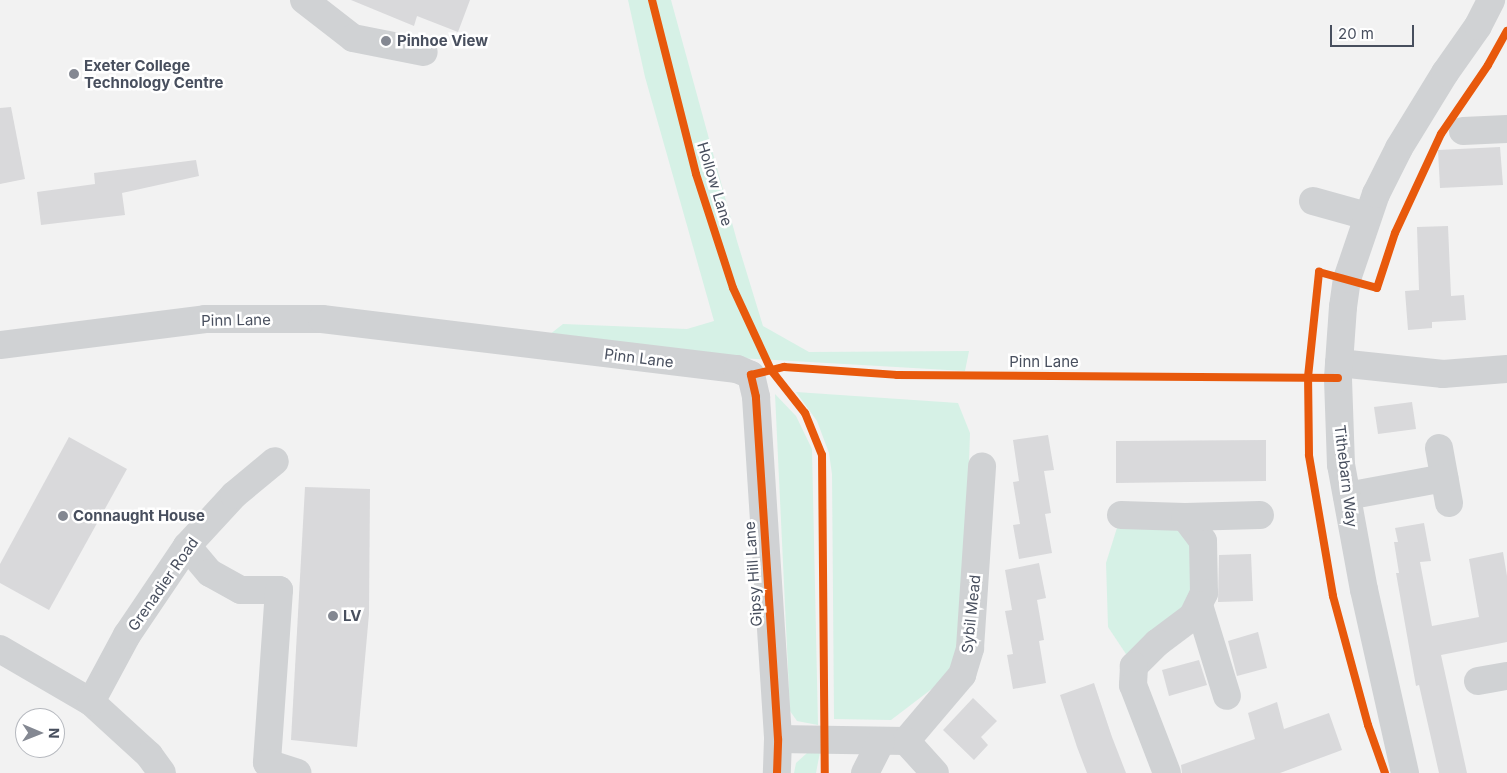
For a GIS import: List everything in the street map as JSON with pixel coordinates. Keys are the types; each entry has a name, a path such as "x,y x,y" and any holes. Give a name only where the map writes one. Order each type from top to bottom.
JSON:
{"street":[{"path":"304,0 352,38 424,52"},
{"name":"Tithebarn Way","path":"1405,773 1364,590 1347,496 1338,428 1339,363 1347,280 1367,216 1399,148 1445,73 1478,26 1491,0"},
{"path":"1463,131 1507,129"},
{"path":"1313,201 1367,216"},
{"name":"Pinn Lane","path":"0,345 205,319 322,319 737,369 751,374"},
{"path":"1339,363 1443,374 1507,369"},
{"name":"Gipsy Hill Lane","path":"751,374 756,397 778,739 777,773"},
{"path":"1347,496 1446,490 1440,448"},
{"name":"Grenadier Road","path":"91,702 127,635 187,546 234,494 275,460"},
{"name":"Sybil Mead","path":"865,773 893,742 962,675 970,648 982,466"},
{"path":"1121,515 1185,517 1260,514"},
{"path":"1167,773 1133,685 1134,666 1157,643 1193,616 1204,593 1206,570 1204,541 1185,517"},
{"path":"187,546 210,573 241,590 279,590 267,763 297,773"},
{"path":"1199,604 1227,696"},
{"path":"0,649 91,702 149,755 162,773"},
{"path":"1478,681 1507,676"},
{"path":"778,739 893,742 935,773"}],"green space":[{"path":"628,0 671,0 737,241 763,326 809,352 969,351 965,371 688,355 549,335 563,324 687,329 714,321 645,77"},
{"path":"796,392 958,403 970,433 966,554 954,672 891,720 834,719 832,474 829,453 817,421"},
{"path":"775,394 796,416 812,449 818,725 797,721 790,711"},
{"path":"1121,515 1185,517 1204,593 1134,666 1108,627 1106,563"},
{"path":"820,752 816,773 794,773 796,763 807,753"}],"building":[{"path":"351,0 470,0 458,32 417,16 414,26"},
{"path":"11,107 25,179 0,184 0,108"},
{"path":"1500,147 1503,185 1440,188 1438,150"},
{"path":"196,160 199,176 122,193 125,215 41,225 37,192 95,184 94,173"},
{"path":"1448,226 1451,296 1464,295 1466,320 1432,322 1432,328 1408,330 1405,291 1419,290 1417,227"},
{"path":"1412,402 1416,429 1378,434 1374,407"},
{"path":"1048,435 1054,470 1044,471 1051,513 1045,514 1052,553 1019,559 1013,525 1020,524 1013,482 1019,481 1013,440"},
{"name":"Connaught House","path":"69,437 127,469 49,610 0,583 0,564"},
{"path":"1266,440 1266,481 1116,483 1116,441"},
{"name":"LV","path":"305,487 370,489 369,614 357,747 291,740"},
{"path":"1424,523 1431,561 1420,562 1432,626 1479,617 1469,559 1503,552 1507,576 1507,642 1441,655 1467,773 1439,773 1419,685 1416,686 1396,573 1399,573 1394,542 1398,542 1395,528"},
{"path":"1251,554 1253,601 1218,602 1219,555"},
{"path":"1039,563 1046,598 1037,600 1044,640 1039,641 1046,683 1013,689 1007,655 1013,654 1005,611 1012,610 1005,570"},
{"path":"1258,632 1267,668 1237,676 1228,641"},
{"path":"1199,660 1207,685 1169,696 1162,670"},
{"path":"1094,683 1126,773 1087,773 1077,747 1060,695"},
{"path":"973,698 997,721 981,737 988,745 974,760 943,730"},
{"path":"1277,702 1284,729 1329,713 1342,750 1280,773 1182,773 1181,765 1255,739 1248,713"}],"cycle path":[{"name":"Hollow Lane","path":"652,0 696,174 733,288 771,370 805,413 822,455 825,773"},
{"path":"1385,773 1368,725 1333,596 1309,455 1308,377 1319,272 1377,288 1395,233 1441,134 1488,65 1507,31"},
{"path":"777,773 778,739 756,397 751,375 784,367 897,375 1338,378"}],"place":[{"name":"Pinhoe View","path":"386,41"},
{"name":"Exeter College Technology Centre","path":"74,74"},
{"name":"Connaught House","path":"63,516"},
{"name":"LV","path":"333,616"}]}
